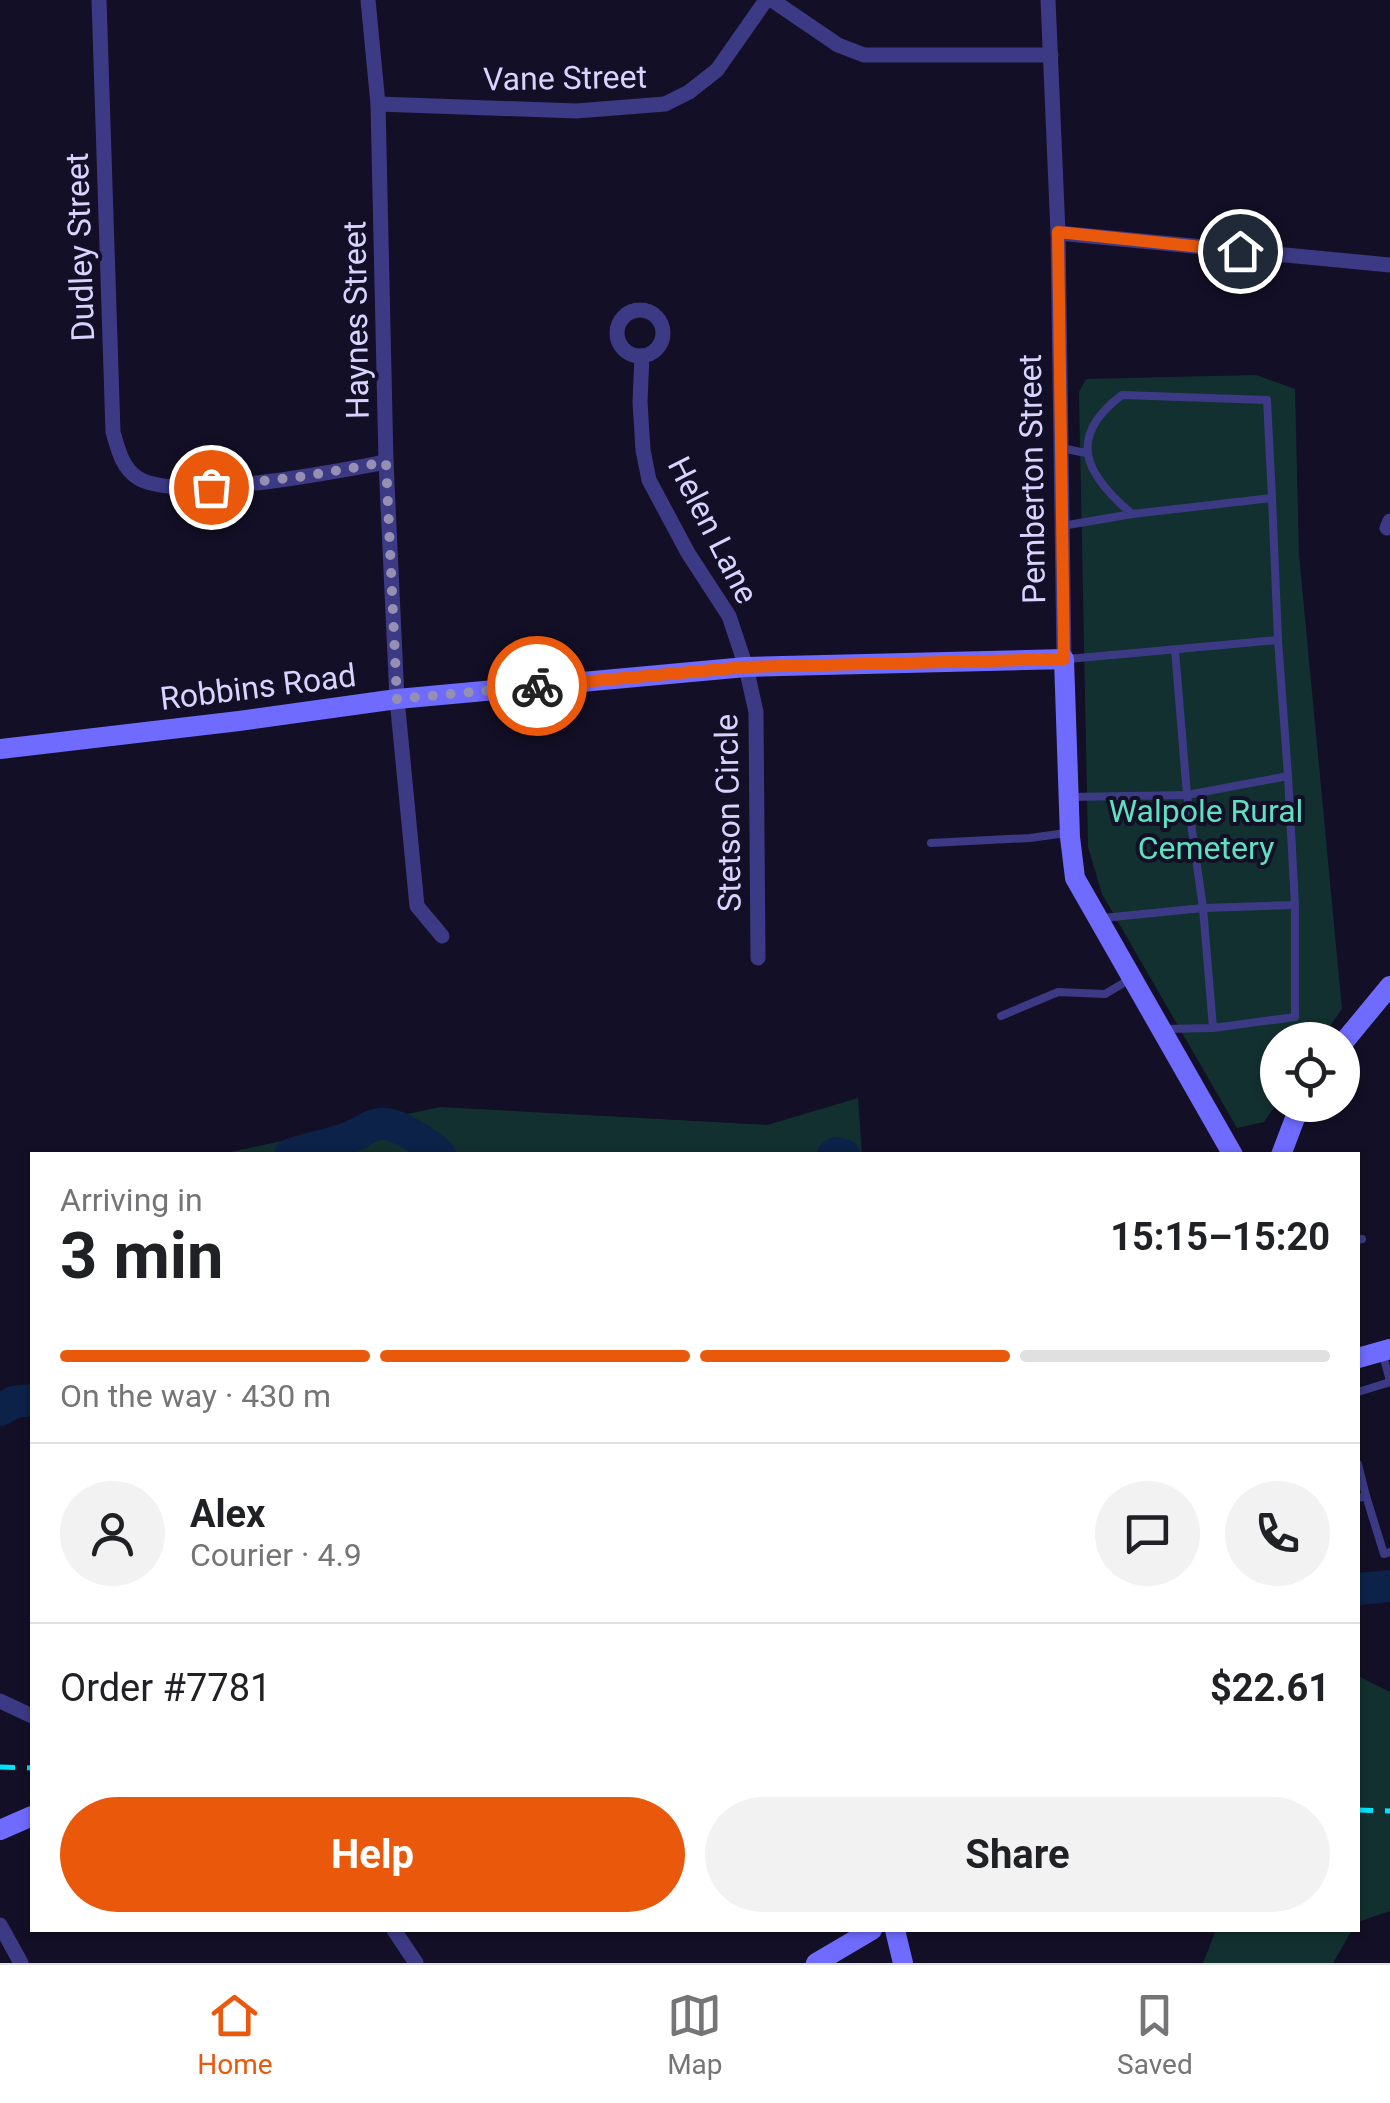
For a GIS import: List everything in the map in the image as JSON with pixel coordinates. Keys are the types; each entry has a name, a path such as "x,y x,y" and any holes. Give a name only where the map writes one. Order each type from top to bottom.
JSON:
{"street":[{"name":"Dudley Street","path":"99,0 113,432 123,462 142,481 168,487 211,487 386,462"},
{"name":"Haynes Street","path":"368,0 378,104 386,462 397,699 417,906 442,936"},
{"name":"Vane Street","path":"378,104 576,111 665,104 689,92 717,70 769,0"},
{"path":"769,0 838,45 864,55 1051,54"},
{"name":"Pemberton Street","path":"1048,0 1058,232 1064,659 1075,878 1231,1152"},
{"path":"1058,232 1390,266"},
{"name":"Helen Lane","path":"642,356 640,402 649,480 688,553 729,616 746,667"},
{"name":"Robbins Road","path":"0,749 397,699 746,667 1064,659"},
{"name":"Stetson Circle","path":"746,667 756,712 758,958"},
{"path":"1360,1022 1390,986"},
{"path":"1282,1152 1294,1122"},
{"path":"1360,1357 1386,1350"},
{"path":"0,1701 30,1715"},
{"path":"0,1830 30,1817"},
{"path":"0,1926 21,1963"},
{"path":"395,1932 416,1963"},
{"path":"816,1963 869,1932"},
{"path":"895,1932 903,1963"}],"lane":[{"path":"1132,514 1096,477 1086,452 1092,429 1104,409 1122,395 1267,400 1295,905 1296,1017 1213,1028 1161,1029"},
{"path":"1062,448 1086,452"},
{"path":"1062,526 1272,498"},
{"path":"1064,659 1278,640"},
{"path":"1175,650 1213,1028"},
{"path":"1069,797 1188,795 1288,776"},
{"path":"931,843 1070,832"},
{"path":"1098,919 1203,908 1295,905"},
{"path":"1001,1016 1058,992 1105,994 1132,978"},
{"path":"1360,1391 1390,1381 1386,1350"},
{"path":"1362,1497 1384,1554 1390,1552"}],"green space":[{"name":"Walpole Rural Cemetery","path":"1256,375 1295,389 1299,554 1342,1009 1333,1022 1260,1022 1260,1122 1264,1122 1237,1128 1102,894 1088,847 1079,392 1086,379"},
{"path":"858,1098 862,1152 231,1152 440,1107 767,1125"},
{"path":"1360,1677 1390,1692 1390,1911 1360,1921"},
{"path":"1215,1932 1351,1932 1333,1963 1203,1963"}],"waterway":[{"path":"298,1152 341,1141 382,1124 406,1132 437,1152"},
{"path":"0,1410 14,1402 30,1400"},
{"path":"1360,1589 1390,1586"}],"railway":[{"path":"0,1767 30,1768"},
{"path":"1360,1810 1390,1811"}],"way so far":[{"path":"211,487 386,462 397,699 537,686"}],"route":[{"path":"537,686 746,667 1064,659 1058,232 1240,251"}]}
